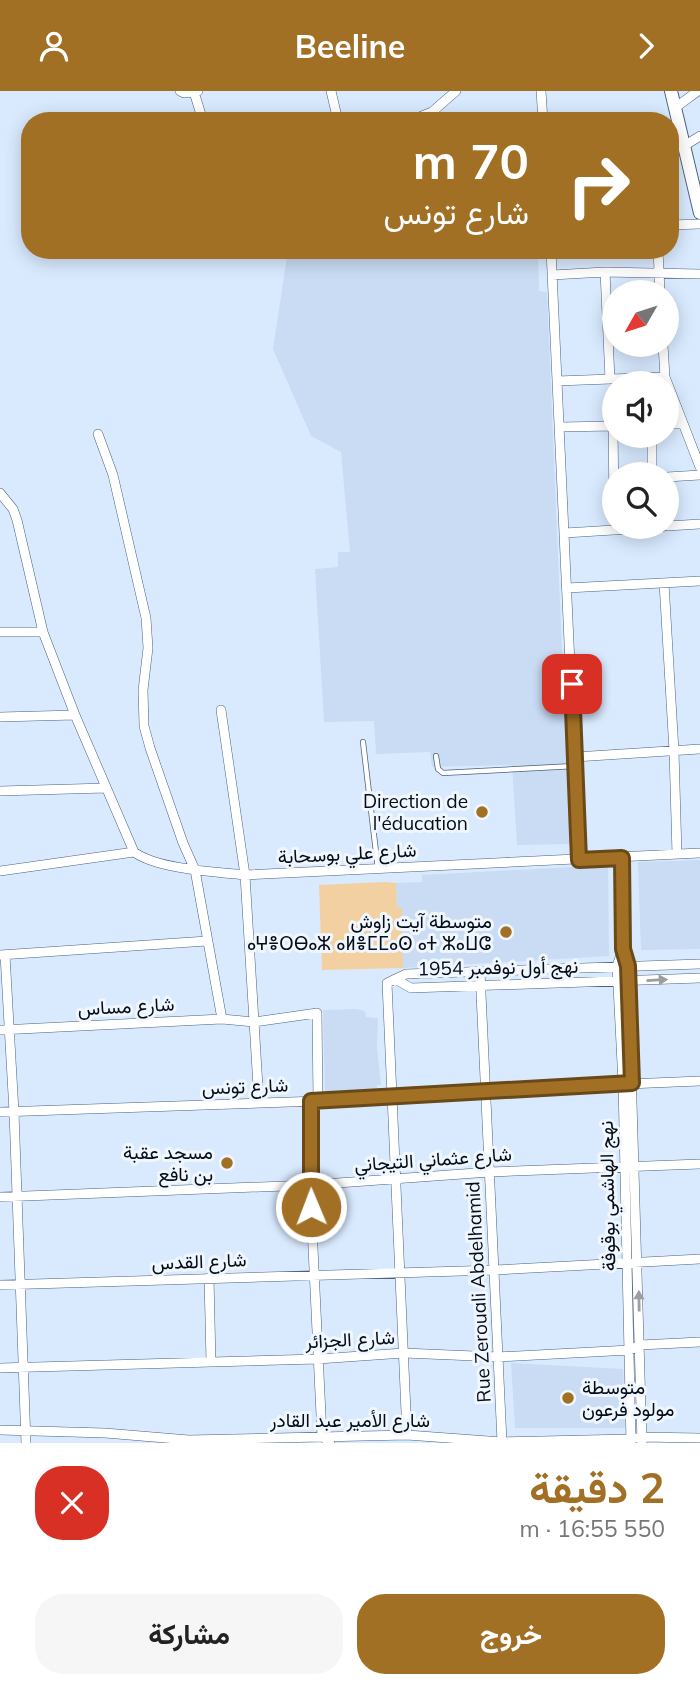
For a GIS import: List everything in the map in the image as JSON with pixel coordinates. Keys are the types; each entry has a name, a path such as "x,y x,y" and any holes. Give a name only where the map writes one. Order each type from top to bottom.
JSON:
{"main road":[{"path":"671,91 677,112"},
{"path":"679,122 698,193 700,213"}],"street":[{"path":"180,91 197,92 201,112"},
{"path":"331,91 336,112"},
{"path":"432,112 456,91"},
{"path":"541,91 542,112"},
{"path":"676,107 698,91"},
{"path":"684,146 700,136"},
{"path":"679,225 700,224"},
{"path":"551,259 579,860"},
{"path":"658,259 659,280"},
{"path":"552,275 605,272 700,274"},
{"path":"605,272 610,371"},
{"path":"557,381 602,379"},
{"path":"679,414 700,467"},
{"path":"560,428 602,426"},
{"path":"98,434 113,475 146,618 148,648 143,701 149,748 195,870 222,1019"},
{"path":"679,476 700,475"},
{"path":"2,497 17,520 43,632 75,715 134,852"},
{"path":"679,526 700,524"},
{"path":"565,533 602,529"},
{"path":"567,588 700,581"},
{"path":"664,583 677,854"},
{"path":"0,632 43,632"},
{"path":"221,710 244,875 259,1103"},
{"path":"0,717 75,715"},
{"path":"575,761 700,749"},
{"path":"0,791 106,788"},
{"name":"شارع علي بوسحابة","path":"0,870 134,852 148,860 195,870 244,875 700,853"},
{"name":"نهج الهاشمي بوقوفة","path":"622,858 623,949 629,982 628,1083 623,1168 630,1350 630,1441"},
{"path":"26,1443 14,1112 5,1029 2,955 207,941"},
{"name":"نهج الهاشمي بوقوفة","path":"623,949 617,966 635,1167 642,1440"},
{"name":"نهج أول نوفمبر 1954","path":"391,981 406,974 700,964"},
{"name":"Rue Zerouali Abdelhamid","path":"480,972 502,1442"},
{"name":"نهج أول نوفمبر 1954","path":"391,981 411,988 700,978"},
{"path":"391,981 391,1097 397,1179 407,1435"},
{"name":"شارع مساس","path":"5,1029 222,1019 254,1022 317,1013 315,1101"},
{"name":"شارع تونس","path":"0,1112 315,1101 485,1090 700,1081"},
{"path":"315,1101 310,1185 313,1274 321,1436 330,1443"},
{"name":"شارع عثماني التيجاني","path":"0,1197 310,1185 490,1172 700,1164"},
{"path":"495,1269 700,1259"},
{"name":"شارع القدس","path":"0,1285 495,1269"},
{"path":"208,1278 211,1362"},
{"name":"شارع الجزائر","path":"0,1368 318,1359 404,1353 498,1357 630,1350 640,1345 700,1342"},
{"name":"شارع الأمير عبد القادر","path":"0,1430 188,1442 407,1435 502,1442 700,1438"}],"lane":[{"path":"363,742 378,869"},
{"path":"436,756 438,769 443,773 575,761"}],"shaded area":[{"path":"287,259 538,259 539,291 547,292 570,844 517,845 512,765 432,767 430,752 376,754 374,721 324,722 315,569 338,567 338,552 350,552 341,452 311,436 273,349"},
{"path":"700,860 700,949 641,950 638,862"},
{"name":"متوسطة آيت زاوش ⴰⵖⴻⵔⴱⴰⵣ ⴰⵍⴻⵎⵎⴰⵙ ⴰⵜ ⵣⴰⵡⵛ","path":"608,865 609,956 403,968 402,908 397,908 396,883 422,882 422,875"},
{"path":"396,883 397,907 402,908 403,968 322,970 319,885"},
{"path":"323,1010 365,1011 366,1017 378,1018 377,1047 381,1085 377,1085 377,1092 325,1094"},
{"name":"متوسطة مولود فرعون","path":"511,1363 623,1369 625,1428 515,1428"}],"place":[{"name":"Direction de l'éducation","path":"482,812"},
{"name":"متوسطة آيت زاوش ⴰⵖⴻⵔⴱⴰⵣ ⴰⵍⴻⵎⵎⴰⵙ ⴰⵜ ⵣⴰⵡⵛ","path":"506,932"},
{"name":"مسجد عقبة بن نافع","path":"227,1163"},
{"name":"متوسطة مولود فرعون","path":"568,1398"}],"route":[{"path":"311,1207 311,1101 632,1083 628,966 623,949 622,858 579,860 572,684"}]}
